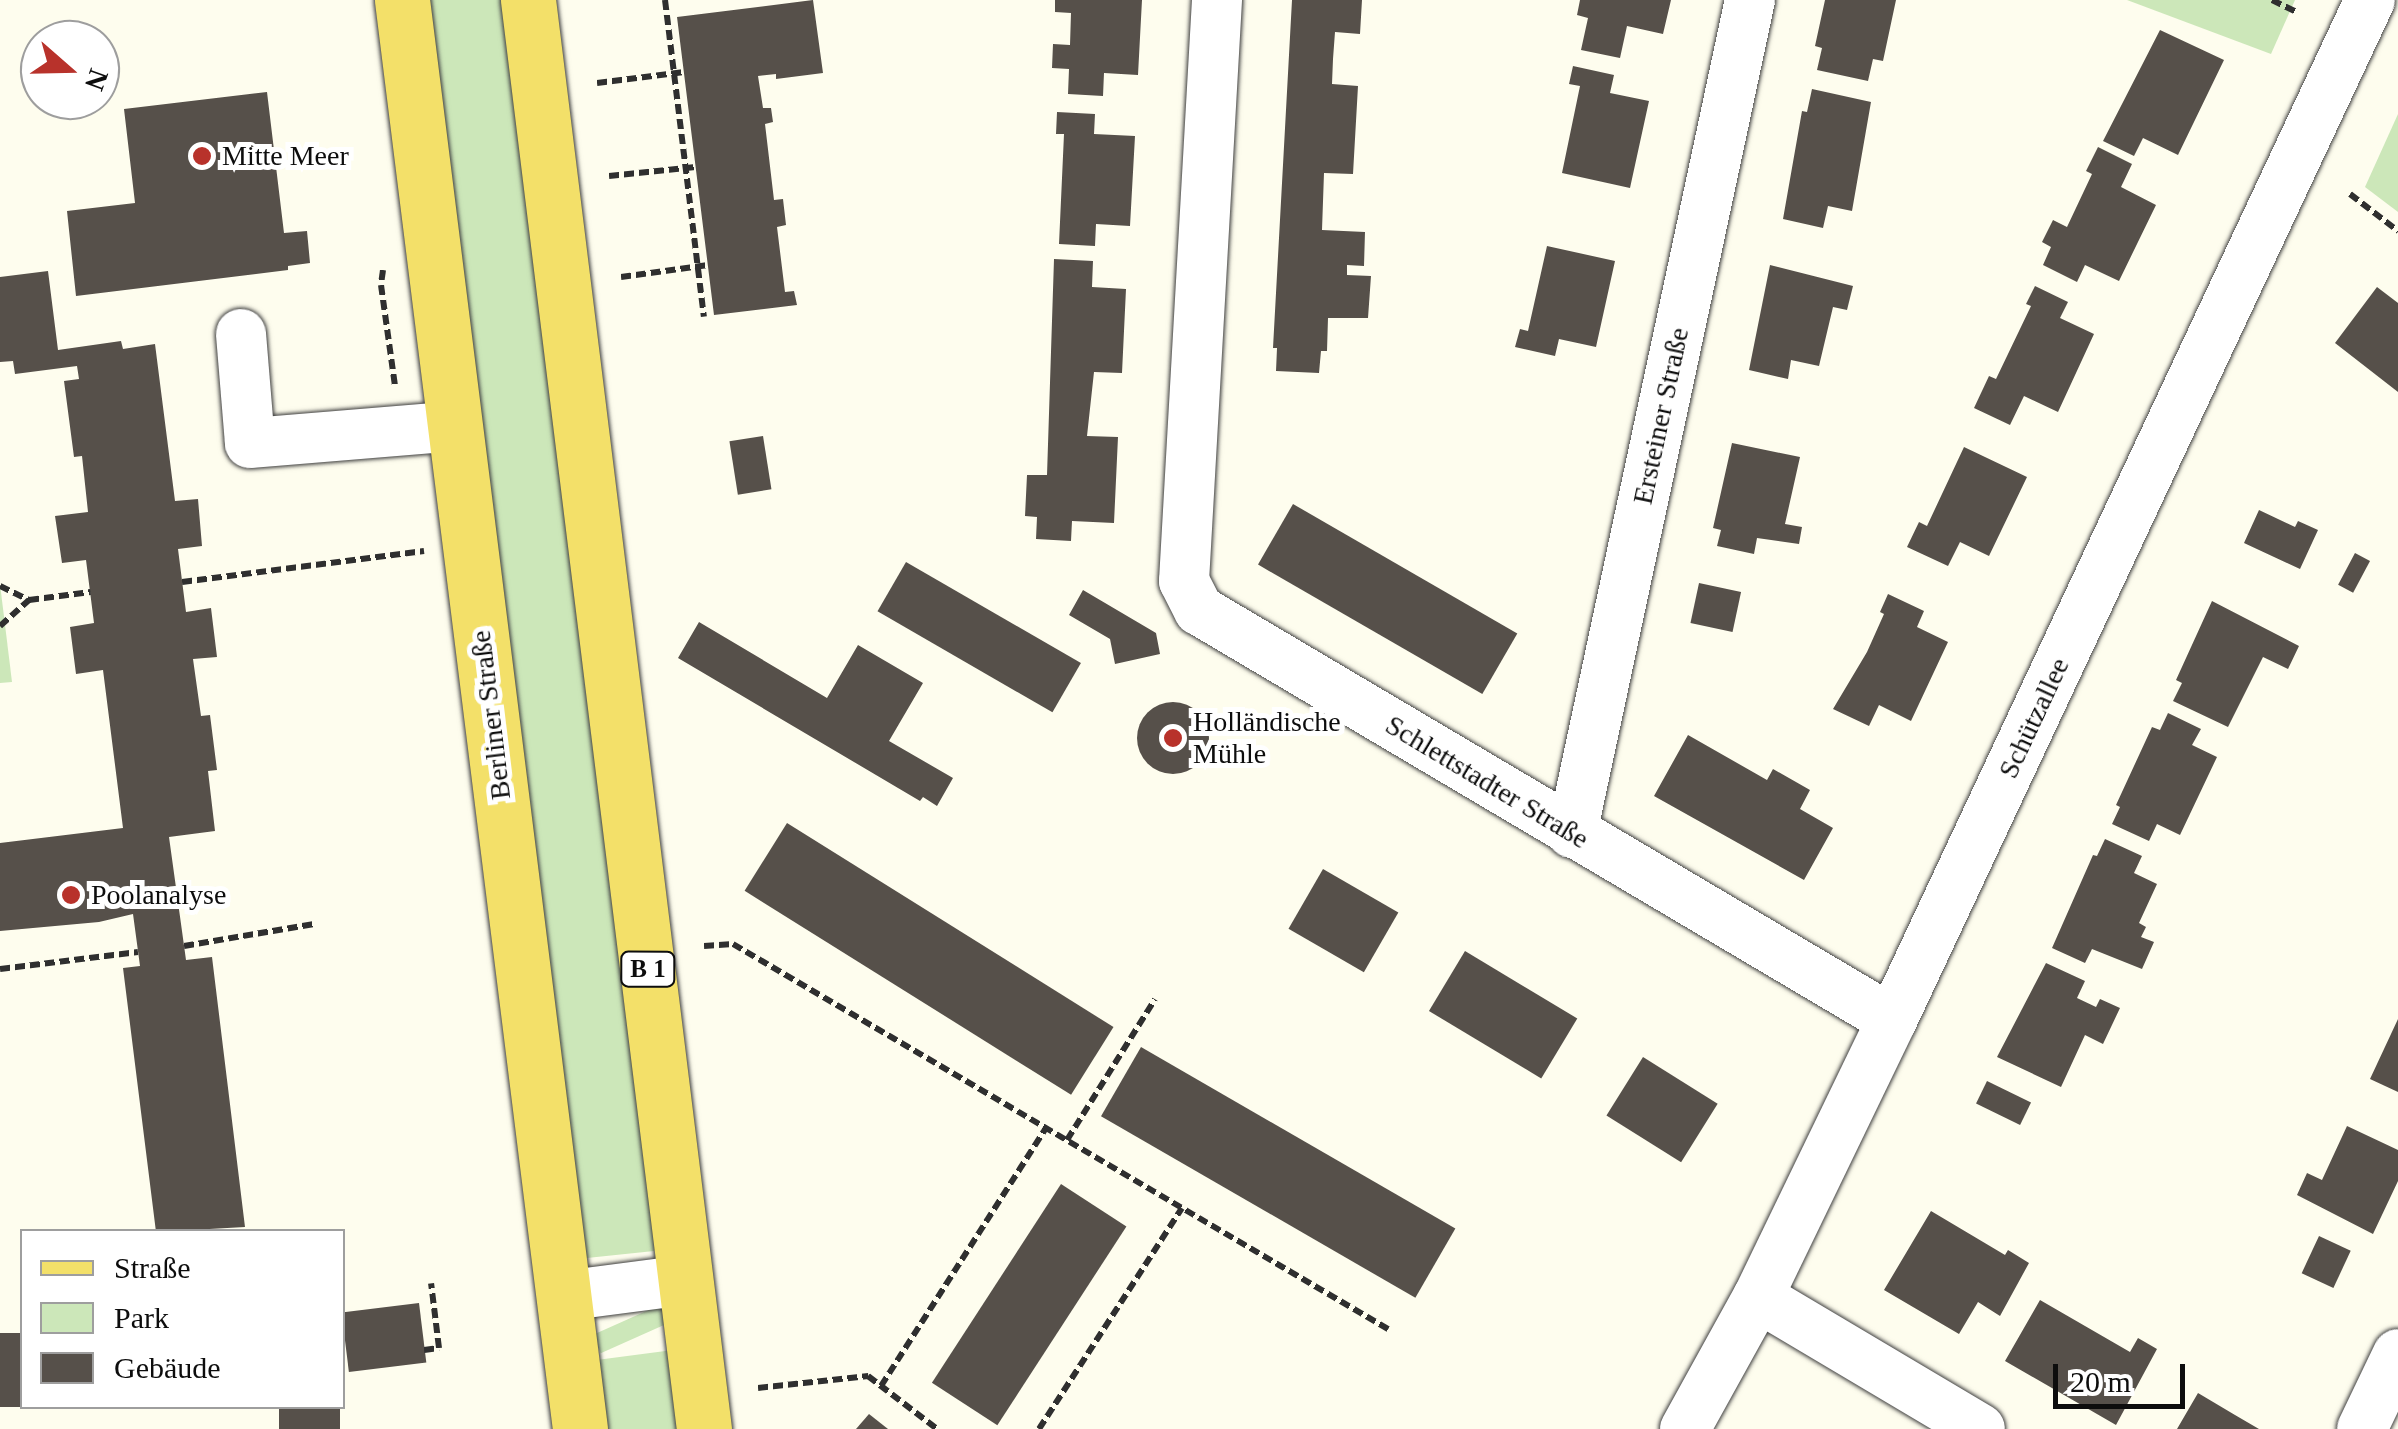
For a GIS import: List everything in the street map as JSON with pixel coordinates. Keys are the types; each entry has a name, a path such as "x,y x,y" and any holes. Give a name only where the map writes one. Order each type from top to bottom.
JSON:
{"main road":[{"name":"Berliner Straße","path":"402,0 580,1429"},
{"name":"B 1","path":"528,0 704,1429"}],"street":[{"name":"Schlettstadter Straße","path":"1217,0 1184,581 1199,610 1892,1020"},
{"name":"Ersteiner Straße","path":"1572,832 1750,0"},
{"name":"Schützallee","path":"1685,1429 1758,1297 1892,1020 2370,0"},
{"path":"241,334 250,443 455,426"},
{"path":"564,1296 686,1280"},
{"path":"1758,1297 1980,1429"},
{"path":"2362,1429 2398,1354"}],"path":[{"path":"664,0 704,317"},
{"path":"2272,0 2297,12"},
{"path":"597,83 684,72"},
{"path":"609,176 696,167"},
{"path":"2350,194 2398,231"},
{"path":"621,278 708,265"},
{"path":"182,582 470,545"},
{"path":"0,586 30,600 90,592"},
{"path":"0,626 30,600"},
{"path":"184,946 314,924"},
{"path":"704,946 733,944 1388,1329"},
{"path":"0,968 138,952"},
{"path":"1066,1140 1155,999"},
{"path":"880,1386 1046,1128"},
{"path":"1038,1429 1182,1208"},
{"path":"424,1350 439,1348 431,1282"},
{"path":"758,1388 868,1376 936,1429"}],"green space":[{"path":"427,0 506,0 659,1245 654,1251 587,1258 578,1254"},
{"path":"2127,0 2295,0 2271,54"},
{"path":"2398,114 2398,212 2365,187"},
{"path":"0,584 12,682 0,683"},
{"path":"662,1304 670,1322 601,1353 593,1335"},
{"path":"673,1350 683,1429 598,1429 589,1361"}],"building":[{"path":"813,0 823,73 776,79 776,74 758,76 763,108 771,108 773,122 765,124 774,200 783,199 786,225 777,227 785,292 794,291 797,305 714,315 677,17"},
{"path":"1055,0 1142,0 1138,75 1104,73 1103,96 1068,94 1069,69 1052,68 1053,44 1070,45 1071,13 1055,12"},
{"path":"1292,0 1362,0 1360,34 1335,32 1332,84 1358,86 1353,174 1324,173 1322,230 1365,232 1364,266 1347,265 1347,275 1371,276 1368,318 1328,318 1327,351 1321,351 1319,373 1276,371 1277,348 1273,348"},
{"path":"1580,0 1671,0 1663,34 1627,26 1620,58 1581,50 1588,18 1577,15"},
{"path":"1825,0 1896,0 1883,61 1873,59 1868,81 1817,70 1822,48 1815,46"},
{"path":"2160,30 2224,60 2178,155 2143,138 2134,156 2103,141"},
{"path":"1573,66 1614,75 1610,93 1649,101 1630,188 1562,173 1580,86 1569,84"},
{"path":"1812,89 1871,102 1852,211 1828,206 1823,228 1783,219 1802,111 1807,112"},
{"name":"Mitte Meer","path":"267,92 284,233 307,231 310,263 288,266 288,270 76,296 67,211 135,203 124,109"},
{"path":"1057,112 1095,114 1094,134 1135,136 1130,226 1096,224 1095,246 1059,244 1064,134 1056,134"},
{"path":"2098,147 2132,164 2121,187 2156,205 2119,281 2085,265 2077,282 2043,265 2051,247 2042,242 2053,220 2067,227 2092,174 2086,171"},
{"path":"1547,246 1615,261 1596,347 1559,339 1555,356 1515,347 1520,329 1528,331"},
{"path":"1054,259 1093,261 1092,287 1126,289 1122,373 1094,372 1087,436 1118,437 1114,523 1072,521 1071,541 1036,539 1037,517 1025,516 1027,475 1047,475"},
{"path":"1770,265 1853,286 1847,310 1833,307 1819,366 1791,360 1788,379 1749,370"},
{"path":"48,271 58,350 121,341 123,349 155,344 175,501 198,499 202,546 178,549 186,612 211,608 217,657 193,659 201,716 210,715 217,770 208,771 215,831 169,837 186,960 212,957 245,1227 156,1229 123,968 140,966 133,914 99,922 0,931 0,843 123,828 103,670 76,674 70,627 94,623 86,560 62,563 55,516 88,512 82,456 74,457 64,381 79,379 77,366 15,374 13,361 0,362 0,277"},
{"path":"2035,286 2068,302 2060,318 2094,334 2058,412 2024,396 2010,425 1974,408 1989,376 1996,379 2031,306 2026,304"},
{"path":"2377,287 2398,303 2398,392 2335,343"},
{"path":"763,436 771,489 738,495 729,441"},
{"path":"1732,443 1800,457 1785,524 1802,527 1799,544 1757,538 1754,554 1717,546 1721,530 1713,528"},
{"path":"1964,447 2027,477 1989,556 1960,542 1948,566 1907,547 1919,522 1927,526"},
{"path":"1293,504 1517,634 1482,694 1258,565"},
{"path":"2259,510 2295,527 2298,521 2318,530 2300,569 2244,543"},
{"path":"2355,553 2370,561 2353,593 2338,585"},
{"path":"906,562 1081,663 1052,712 878,611"},
{"path":"1699,583 1741,592 1733,632 1690,623"},
{"path":"1083,590 1156,633 1160,654 1115,664 1110,639 1069,615"},
{"path":"1888,594 1924,611 1917,627 1948,642 1911,721 1879,705 1869,726 1833,709 1867,652 1884,614 1880,612"},
{"path":"2212,601 2299,646 2288,669 2263,657 2228,727 2173,701 2182,683 2176,680"},
{"path":"699,622 827,698 858,645 923,683 889,741 953,778 937,806 923,797 920,801 678,658"},
{"name":"Holländische Mühle","path":"1173,702 1198,713 1209,738 1198,763 1173,774 1148,763 1137,738 1148,713"},
{"path":"2168,713 2201,729 2192,745 2217,757 2180,835 2157,824 2149,841 2112,824 2120,807 2116,805 2152,727 2160,730"},
{"path":"1688,735 1767,780 1773,769 1810,790 1800,809 1833,828 1804,880 1654,796"},
{"path":"787,823 1113,1027 1071,1095 745,891"},
{"path":"2105,839 2142,856 2134,873 2157,884 2139,923 2146,927 2141,937 2154,942 2142,969 2092,949 2085,963 2052,948 2093,855 2097,856"},
{"path":"1323,869 1398,913 1364,972 1288,929"},
{"path":"1465,951 1577,1018 1541,1078 1429,1011"},
{"path":"2046,963 2085,981 2077,998 2096,1007 2100,999 2120,1008 2103,1044 2085,1035 2061,1087 1997,1057"},
{"path":"2398,1019 2398,1092 2370,1079"},
{"path":"1141,1047 1455,1228 1415,1298 1101,1116"},
{"path":"1643,1057 1718,1104 1681,1162 1606,1116"},
{"path":"1987,1081 2031,1102 2020,1125 1976,1103"},
{"path":"2347,1126 2398,1150 2398,1181 2373,1234 2297,1195 2307,1173 2322,1180"},
{"path":"1061,1184 1126,1226 997,1425 932,1383"},
{"path":"1931,1211 2005,1255 2008,1250 2029,1263 2000,1316 1978,1302 1959,1334 1884,1290"},
{"path":"2319,1236 2351,1251 2333,1288 2302,1273"},
{"path":"2040,1300 2130,1352 2138,1338 2157,1349 2116,1425 2005,1361"},
{"path":"419,1303 426,1363 349,1372 345,1312"},
{"path":"0,1333 20,1333 20,1407 0,1407"},
{"path":"2198,1393 2235,1415 2259,1429 2177,1429"},
{"path":"279,1409 340,1409 340,1429 279,1429"},
{"path":"869,1414 888,1429 856,1429"}],"place":[{"name":"Mitte Meer","path":"202,156"},
{"name":"Holländische Mühle","path":"1173,738"},
{"name":"Poolanalyse","path":"71,895"}]}
